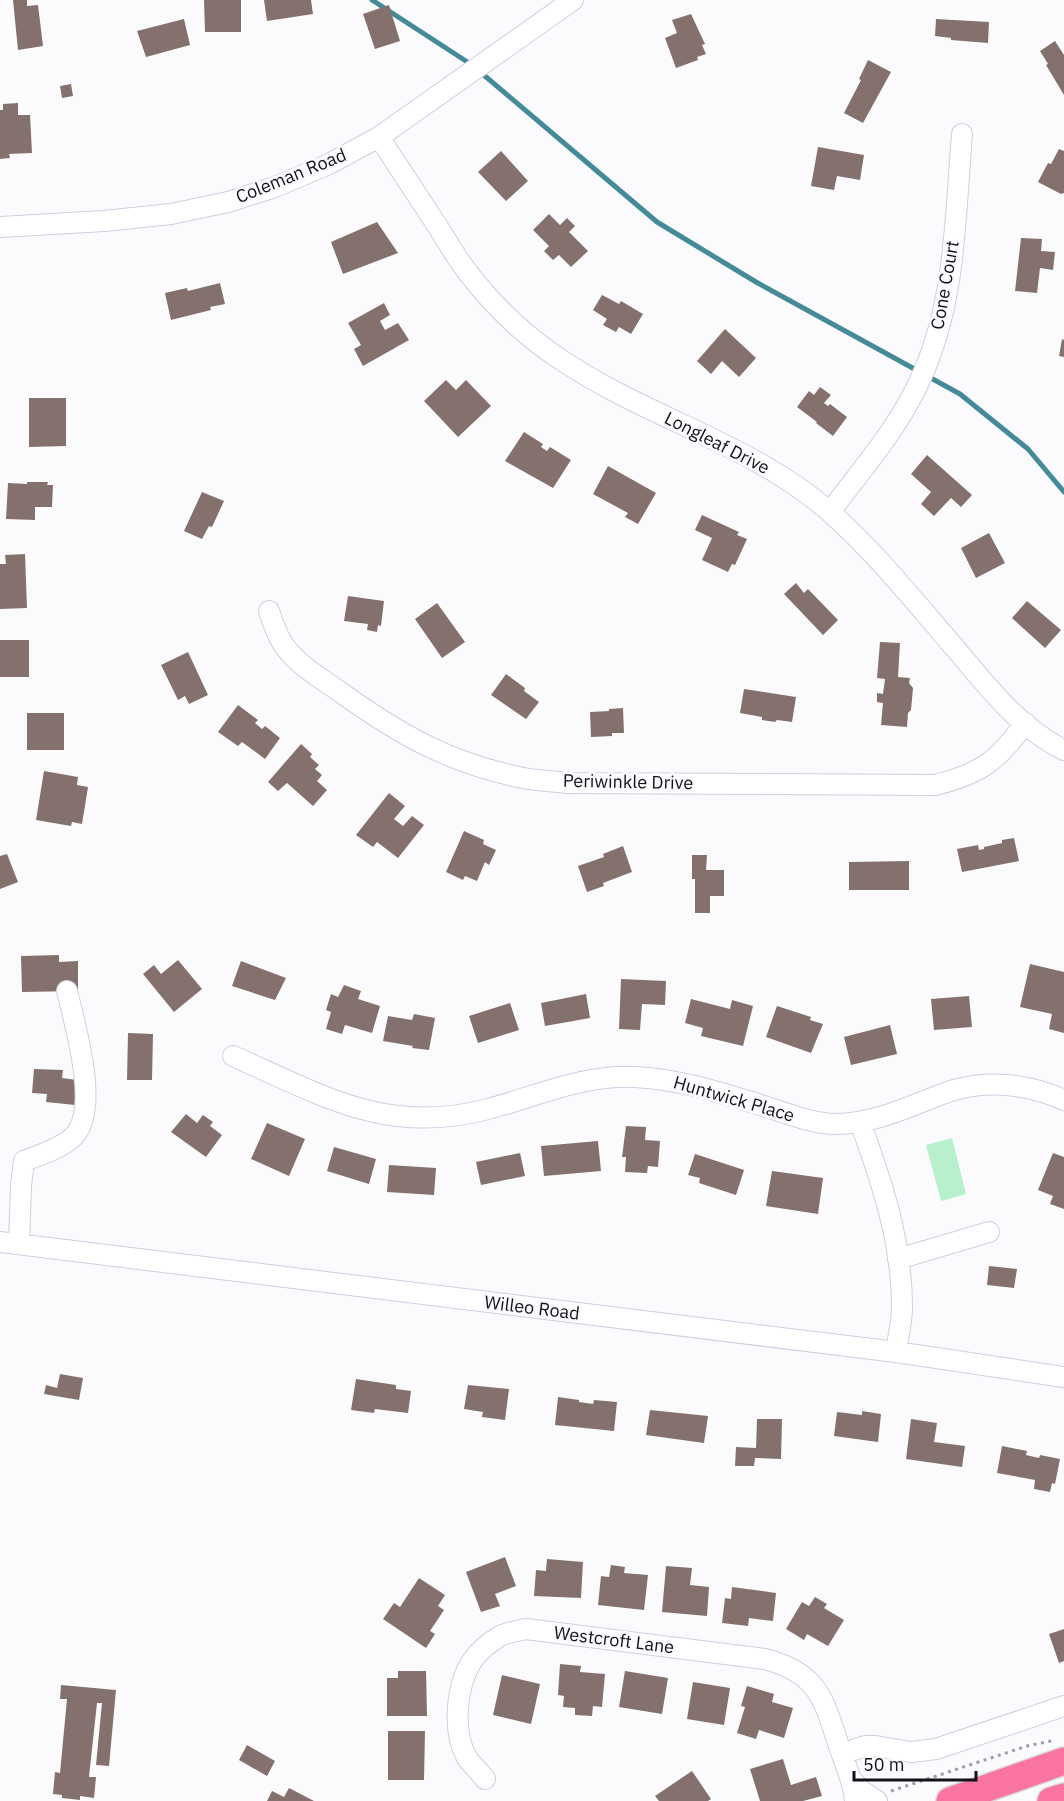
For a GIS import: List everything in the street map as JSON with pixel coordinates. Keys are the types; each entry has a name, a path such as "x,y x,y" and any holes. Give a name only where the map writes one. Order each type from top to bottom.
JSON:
{"highway":[{"path":"950,1801 1059,1751"},
{"path":"1051,1801 1064,1797"}],"street":[{"name":"Coleman Road","path":"0,227 160,215 228,202 275,187 329,164 379,137 573,0"},
{"name":"Cone Court","path":"830,512 899,419 920,380 934,345 945,308 952,271 962,134"},
{"name":"Longleaf Drive","path":"379,137 467,271 499,308 531,337 595,381 759,462 795,485 830,512 876,556 994,694 1025,723 1064,750"},
{"name":"Periwinkle Drive","path":"269,611 279,639 297,661 378,719 405,736 446,755 482,768 525,778 568,783 935,786 962,779 987,765 1011,744 1025,723"},
{"path":"10,1243 24,1161 50,1151 74,1137 86,1110 87,1095 79,1042 67,991"},
{"name":"Huntwick Place","path":"233,1056 344,1104 398,1117 430,1118 461,1115 489,1109 572,1083 631,1077 663,1078 694,1084 813,1121 835,1124 881,1117 957,1089 987,1084 1039,1090 1064,1100"},
{"path":"860,1122 878,1170 890,1212 898,1259 902,1309 896,1352"},
{"path":"898,1259 989,1232"},
{"name":"Willeo Road","path":"10,1243 896,1352 1064,1377"},
{"name":"Westcroft Lane","path":"485,1779 468,1759 462,1744 457,1722 462,1684 472,1660 488,1644 502,1635 526,1629 782,1663 807,1678 825,1704 851,1779 855,1801"},
{"path":"842,1754 865,1746 911,1752 936,1749 1064,1706"},
{"name":"Westcroft Lane","path":"851,1779 862,1791 877,1801"}],"path":[{"path":"877,1801 886,1792 1027,1746 1059,1751"}],"green space":[{"path":"952,1138 966,1194 941,1201 926,1145"}],"building":[{"path":"13,0 27,0 27,6 38,5 43,46 18,50"},
{"path":"204,0 241,0 241,32 205,32"},
{"path":"264,0 311,0 313,14 267,21"},
{"path":"389,5 400,41 375,49 363,14"},
{"path":"691,14 705,44 702,45 706,54 697,57 698,60 676,68 665,38 677,33 672,20"},
{"path":"184,19 190,45 146,57 137,31"},
{"path":"936,19 989,22 988,43 951,40 951,38 935,36"},
{"path":"1055,41 1064,55 1064,95 1040,51"},
{"path":"868,60 891,72 863,123 844,113 861,80 859,79"},
{"path":"71,84 73,96 62,98 60,86"},
{"path":"18,103 18,115 30,115 32,153 9,154 10,158 0,159 0,110 3,110 3,104"},
{"path":"818,147 864,155 860,180 837,176 834,190 811,186"},
{"path":"1059,149 1064,151 1064,193 1061,194 1038,182"},
{"path":"501,151 528,181 506,201 478,172"},
{"path":"549,214 560,225 567,218 575,226 569,232 588,251 571,267 559,255 553,260 544,251 549,246 533,230"},
{"path":"377,222 398,253 343,274 331,242"},
{"path":"1021,238 1042,239 1041,251 1055,252 1053,270 1040,268 1037,293 1015,291"},
{"path":"220,283 225,304 171,320 165,293 187,288 188,291"},
{"path":"602,295 619,304 621,301 643,314 631,334 619,327 616,332 603,325 607,319 593,310"},
{"path":"384,303 390,315 380,321 385,330 398,323 409,340 363,366 354,349 361,345 348,323"},
{"path":"725,329 756,358 739,377 722,361 711,374 697,361"},
{"path":"1062,339 1064,340 1064,357 1059,356"},
{"path":"446,380 456,390 466,380 491,406 458,437 424,401"},
{"path":"820,387 831,395 824,403 828,406 830,404 847,417 833,436 797,407 809,391 814,395"},
{"path":"29,398 66,398 66,446 29,447"},
{"path":"524,432 543,444 541,447 547,451 550,447 571,460 553,488 505,461"},
{"path":"927,455 972,495 961,507 951,498 934,516 921,504 931,492 911,474"},
{"path":"608,466 656,493 638,524 625,517 628,513 593,494"},
{"path":"27,482 48,482 47,485 53,485 52,507 35,507 35,520 6,519 8,483 27,484"},
{"path":"202,492 224,501 212,527 209,526 202,539 184,531"},
{"path":"702,515 739,532 737,535 747,539 735,565 732,564 728,572 702,560 712,538 695,530"},
{"path":"989,533 1005,563 976,578 961,548"},
{"path":"25,554 27,608 0,609 0,564 6,564 5,555"},
{"path":"796,583 804,593 808,589 838,620 823,635 784,594"},
{"path":"348,596 384,601 381,626 378,625 377,632 367,630 368,624 344,621"},
{"path":"1027,601 1061,630 1045,648 1012,618"},
{"path":"437,603 465,642 442,658 415,619"},
{"path":"0,640 29,640 29,677 0,677"},
{"path":"880,642 900,643 898,677 910,678 909,683 913,688 907,727 881,725 883,703 877,702 877,693 883,694 885,679 877,678"},
{"path":"188,652 208,695 189,704 185,696 178,700 161,665"},
{"path":"506,674 539,702 526,719 491,695"},
{"path":"744,689 796,697 792,722 762,720 762,717 740,713"},
{"path":"238,705 258,720 255,723 262,729 265,726 280,738 265,759 242,742 238,746 218,732"},
{"path":"623,708 624,733 591,737 590,712"},
{"path":"27,713 64,713 64,750 27,750"},
{"path":"301,744 312,754 310,757 319,765 315,769 322,775 317,781 327,790 313,806 287,783 278,791 268,782"},
{"path":"44,771 78,777 77,785 88,787 82,824 72,822 71,826 36,820"},
{"path":"389,793 405,806 394,819 403,826 412,816 424,825 398,858 377,842 373,847 356,835"},
{"path":"464,831 484,840 483,844 496,850 489,865 485,862 477,881 465,876 463,880 446,872"},
{"path":"1014,838 1019,861 962,872 957,849 978,845 979,850 1002,843 1002,840"},
{"path":"623,846 632,872 587,892 578,866 604,857 603,854"},
{"path":"7,854 18,882 0,889 0,856"},
{"path":"692,855 707,855 706,870 724,870 724,896 710,896 710,913 695,913"},
{"path":"909,861 909,890 849,890 849,862"},
{"path":"59,955 59,962 78,961 78,991 22,992 21,956"},
{"path":"178,960 202,989 174,1012 143,974 154,965 161,974"},
{"path":"241,961 286,978 275,1000 232,986"},
{"path":"1030,964 1064,972 1064,1033 1049,1029 1052,1014 1020,1007"},
{"path":"621,979 666,981 665,1005 642,1004 640,1030 619,1029"},
{"path":"344,985 361,991 358,999 380,1006 372,1033 345,1025 342,1034 326,1029 331,1012 326,1010 331,994 338,997"},
{"path":"586,994 590,1018 545,1026 541,1003"},
{"path":"969,996 972,1027 934,1030 931,999"},
{"path":"691,999 730,1009 732,1000 753,1006 743,1046 701,1036 703,1028 685,1023"},
{"path":"510,1003 519,1030 478,1043 469,1016"},
{"path":"777,1006 811,1017 810,1020 823,1024 811,1053 766,1037"},
{"path":"414,1014 435,1018 429,1050 383,1041 388,1016 412,1020"},
{"path":"890,1025 897,1054 851,1065 844,1037"},
{"path":"128,1033 153,1034 152,1080 127,1080"},
{"path":"34,1069 63,1070 62,1078 77,1080 75,1105 46,1102 47,1094 32,1093"},
{"path":"186,1114 197,1123 203,1115 213,1122 210,1126 222,1135 206,1157 171,1132"},
{"path":"267,1123 305,1139 289,1176 251,1159"},
{"path":"626,1126 646,1127 645,1140 660,1141 658,1167 648,1166 647,1173 625,1172 626,1157 622,1157"},
{"path":"598,1141 601,1171 544,1176 541,1146"},
{"path":"334,1147 376,1159 369,1184 327,1171"},
{"path":"520,1153 525,1176 481,1185 476,1162"},
{"path":"1053,1153 1064,1157 1064,1209 1050,1204 1053,1196 1038,1190"},
{"path":"695,1154 744,1170 736,1195 699,1183 700,1178 688,1175"},
{"path":"389,1165 436,1168 434,1195 387,1192"},
{"path":"772,1171 823,1178 818,1214 766,1206"},
{"path":"989,1266 1017,1269 1014,1288 987,1285"},
{"path":"60,1374 83,1378 79,1400 44,1394 46,1385 57,1388"},
{"path":"356,1379 396,1385 396,1389 411,1391 408,1413 375,1409 374,1413 351,1410"},
{"path":"468,1385 509,1389 505,1420 482,1417 483,1412 464,1409"},
{"path":"558,1397 593,1404 594,1400 617,1402 614,1431 555,1425"},
{"path":"650,1410 708,1416 704,1443 646,1435"},
{"path":"862,1411 881,1414 878,1442 834,1436 837,1412 862,1415"},
{"path":"757,1419 782,1419 781,1459 755,1458 754,1466 735,1466 736,1447 756,1448"},
{"path":"911,1419 937,1423 934,1442 965,1446 962,1467 906,1459"},
{"path":"1002,1446 1027,1451 1026,1455 1039,1458 1040,1455 1060,1459 1055,1484 1052,1483 1050,1492 1034,1489 1035,1480 997,1473"},
{"path":"505,1557 516,1586 495,1594 500,1606 481,1612 466,1572"},
{"path":"547,1559 583,1562 581,1598 534,1596 536,1570 546,1571"},
{"path":"611,1565 625,1567 624,1573 648,1575 644,1610 598,1605 601,1576 609,1577"},
{"path":"666,1566 692,1568 690,1585 709,1587 707,1616 662,1612"},
{"path":"419,1578 445,1595 438,1606 444,1610 430,1631 435,1634 426,1648 383,1619 394,1603 400,1607"},
{"path":"732,1587 776,1593 773,1621 749,1618 748,1626 722,1623 725,1598 731,1599"},
{"path":"815,1597 827,1604 824,1608 844,1620 828,1646 807,1634 804,1640 786,1629 802,1602 809,1606"},
{"path":"1064,1629 1064,1661 1059,1663 1049,1634"},
{"path":"560,1664 581,1666 580,1672 605,1674 602,1707 593,1706 592,1716 575,1715 575,1708 563,1707 564,1696 558,1695"},
{"path":"398,1671 426,1671 427,1716 387,1716 387,1678 398,1678"},
{"path":"625,1671 668,1678 662,1714 619,1707"},
{"path":"502,1675 540,1684 531,1724 493,1715"},
{"path":"693,1682 730,1688 724,1725 687,1719"},
{"path":"61,1685 116,1690 109,1766 96,1765 102,1703 97,1703 89,1777 96,1777 94,1798 80,1796 80,1800 62,1798 62,1795 53,1794 55,1772 60,1773 67,1699 60,1699"},
{"path":"747,1686 774,1694 772,1702 793,1708 784,1738 759,1730 756,1739 737,1733 745,1707 741,1706"},
{"path":"388,1731 425,1731 424,1780 388,1780"},
{"path":"247,1745 275,1761 267,1776 239,1760"},
{"path":"783,1759 791,1785 816,1777 822,1796 803,1801 760,1801 750,1769"},
{"path":"692,1771 711,1799 708,1801 659,1801 655,1796"},
{"path":"289,1788 314,1801 267,1801 272,1791 284,1797"}],"waterway":[{"path":"372,0 472,65 657,222 756,282 960,394 1028,449 1064,492"}]}
